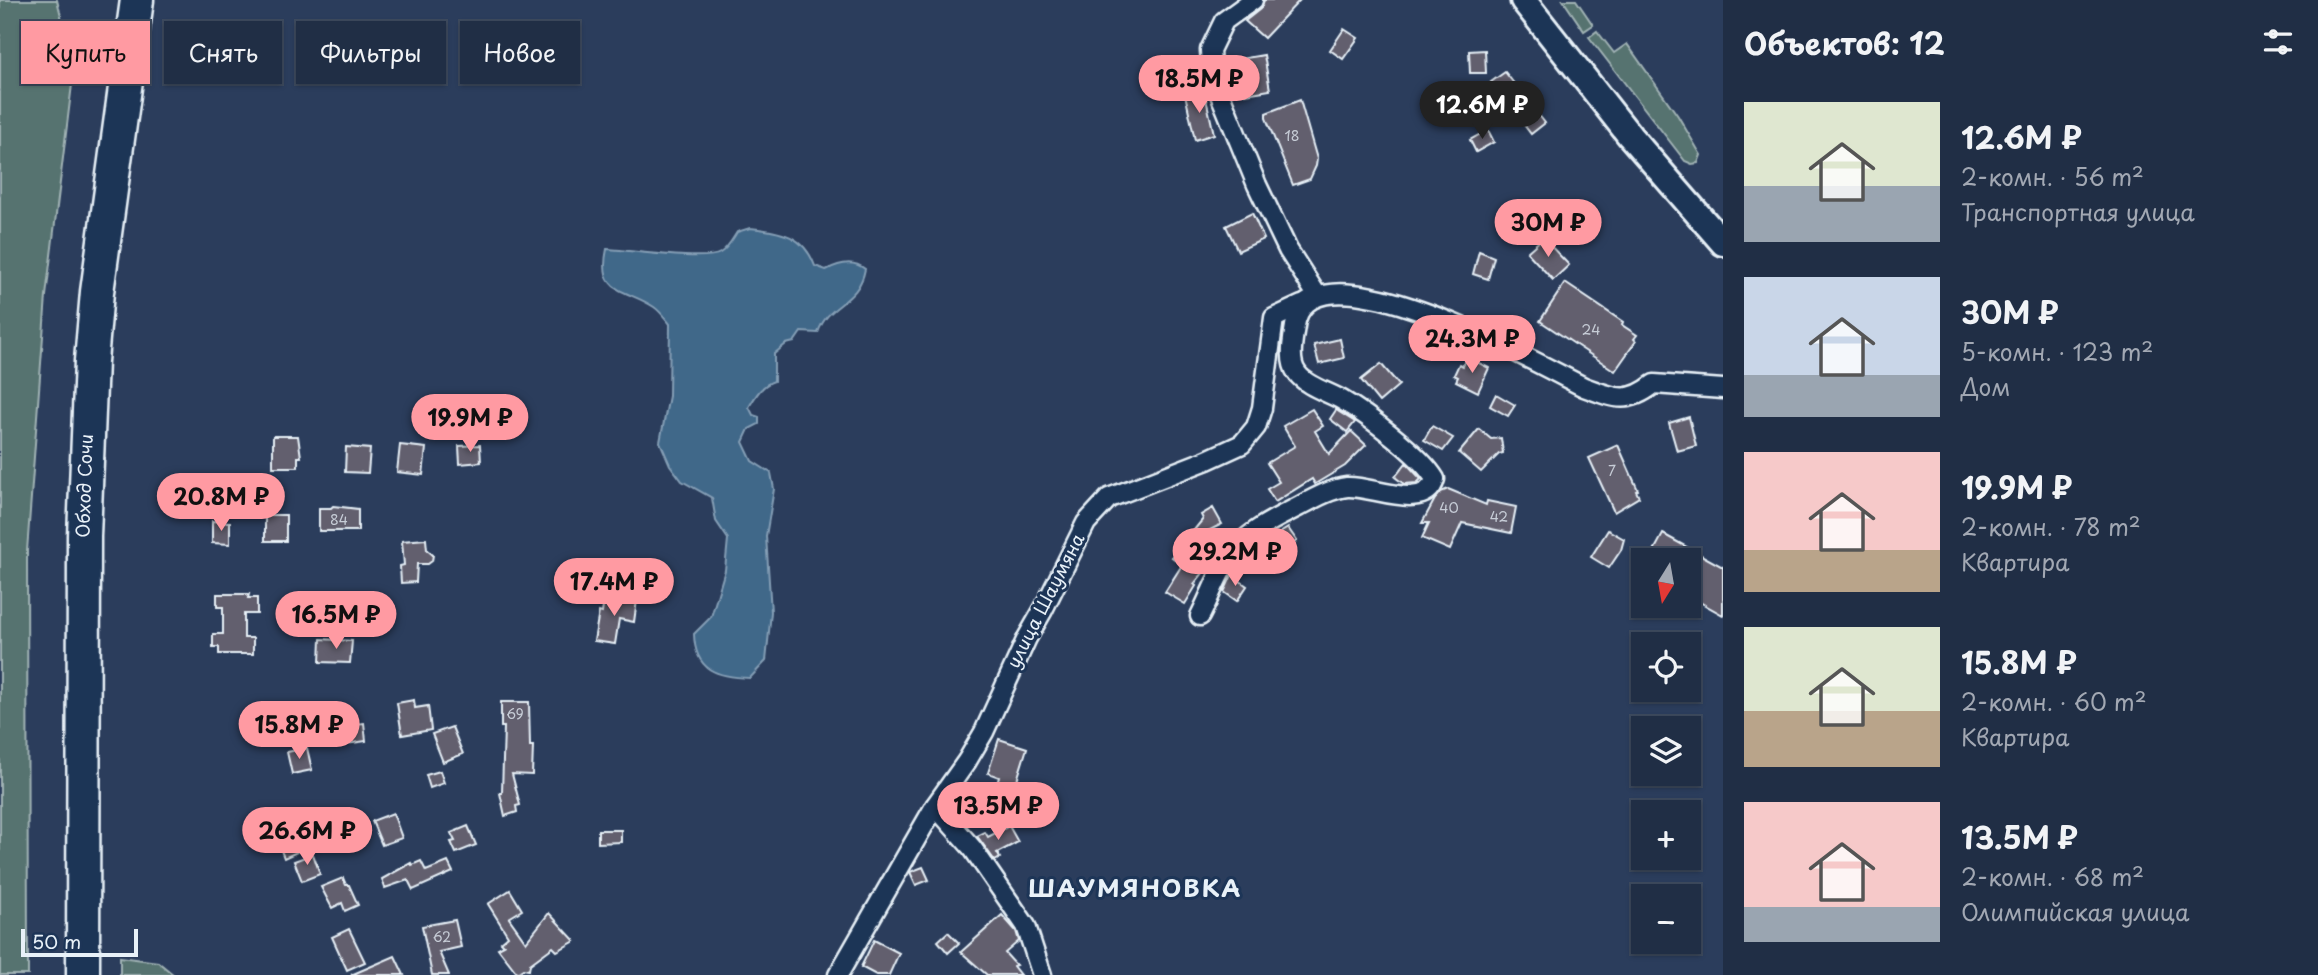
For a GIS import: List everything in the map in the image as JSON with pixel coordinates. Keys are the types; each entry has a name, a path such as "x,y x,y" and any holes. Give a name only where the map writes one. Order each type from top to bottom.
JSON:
{"highway":[{"name":"Обход Сочи","path":"83,975 86,444 97,292 137,0"}],"main road":[{"path":"1522,0 1630,136 1723,243"}],"street":[{"path":"1253,0 1224,21 1210,51 1211,66 1256,185 1310,300"},
{"path":"1200,616 1238,545 1260,527 1321,495 1348,487 1408,497 1429,491 1433,487 1435,479 1430,470 1394,439 1346,402 1298,376 1293,367 1292,348 1297,314 1310,300 1357,296 1410,306 1465,328 1603,394 1623,398 1639,396 1654,384 1723,389"},
{"name":"улица Шаумяна","path":"838,975 934,806 967,761 984,732 1027,638 1086,523 1109,498 1242,444 1256,427 1262,408 1274,318 1310,300"},
{"path":"934,806 973,849 1026,926 1042,975"}],"green space":[{"path":"0,0 57,0 62,21 21,21 21,84 72,84 46,296 27,551 28,975 0,975"},
{"path":"1563,0 1576,0 1593,25 1584,31"},
{"path":"1597,31 1614,53 1627,44 1678,116 1701,155 1698,163 1685,161 1589,37"},
{"path":"120,957 158,962 174,975 120,975"}],"water":[{"path":"750,228 790,236 804,247 815,266 826,270 846,263 865,269 856,290 829,315 818,333 801,332 794,342 786,344 774,354 774,381 763,388 749,407 753,415 759,417 759,424 749,429 743,442 752,461 771,473 774,489 766,536 771,612 766,661 750,678 727,676 710,670 703,664 695,646 694,634 711,617 725,570 728,539 716,521 712,498 682,481 670,465 660,442 669,396 670,324 654,307 610,283 605,264 607,249 684,256 712,255 725,249 737,232"}],"building":[{"path":"1264,0 1300,0 1264,38 1245,21 1260,9"},
{"path":"1344,29 1358,38 1343,59 1330,50"},
{"path":"1485,50 1486,73 1470,73 1469,51"},
{"path":"1264,55 1270,90 1245,94 1240,59"},
{"path":"1505,72 1545,123 1531,134 1491,82"},
{"path":"1204,90 1214,134 1195,140 1185,94"},
{"path":"1300,100 1317,159 1310,179 1293,185 1266,113"},
{"path":"1488,130 1494,142 1476,152 1470,140"},
{"path":"1252,213 1264,239 1238,251 1226,226"},
{"path":"1543,238 1569,265 1553,280 1527,252"},
{"path":"1479,251 1494,257 1488,279 1473,274"},
{"path":"1565,283 1623,322 1622,325 1637,335 1634,339 1636,341 1615,371 1540,321"},
{"path":"1340,339 1344,358 1319,364 1314,345"},
{"path":"1466,360 1489,368 1478,392 1456,381 1458,377 1454,375 1459,364 1463,366"},
{"path":"1381,364 1399,385 1379,402 1361,380"},
{"path":"1496,394 1515,405 1508,416 1490,406"},
{"path":"1312,409 1323,426 1315,431 1329,454 1351,431 1366,445 1345,466 1315,484 1312,479 1275,502 1267,489 1279,482 1267,463 1295,446 1283,426"},
{"path":"1336,410 1355,422 1347,432 1330,419"},
{"path":"1689,417 1696,446 1677,451 1669,423"},
{"path":"1432,426 1453,438 1443,451 1424,440"},
{"path":"1479,429 1491,439 1501,438 1503,453 1481,472 1459,453"},
{"path":"273,436 298,436 301,457 298,457 298,467 273,467"},
{"path":"400,445 426,448 423,475 397,472"},
{"path":"480,445 481,462 460,464 459,446"},
{"path":"1618,445 1639,497 1614,512 1589,458"},
{"path":"346,447 370,449 368,473 345,472"},
{"path":"1406,463 1421,479 1417,483 1404,484 1395,477"},
{"path":"1448,489 1486,505 1487,501 1516,507 1511,533 1462,523 1450,550 1422,538 1429,523 1422,523 1435,499"},
{"path":"333,506 358,509 358,531 319,531 319,508"},
{"path":"1213,508 1222,524 1186,542 1213,561 1194,584 1196,586 1185,604 1165,592 1182,565 1172,557 1203,519 1201,515"},
{"path":"265,515 286,515 286,541 265,541"},
{"path":"212,521 230,522 230,544 212,543"},
{"path":"1288,528 1297,541 1272,556 1265,569 1246,559 1259,542 1265,542"},
{"path":"1608,530 1624,539 1621,550 1609,568 1591,557"},
{"path":"1663,534 1688,548 1655,548"},
{"path":"426,539 427,550 433,555 432,561 428,564 417,564 416,582 401,583 400,566 404,565 402,541"},
{"path":"1701,555 1723,567 1723,615 1701,603"},
{"path":"1232,575 1247,586 1237,601 1224,592"},
{"path":"217,594 249,594 248,598 257,598 257,614 244,614 244,638 253,638 253,654 219,654 219,647 213,647 213,634 223,634 223,607 217,607"},
{"path":"605,595 637,600 634,622 619,619 615,644 594,641"},
{"path":"321,639 352,641 350,663 320,662"},
{"path":"414,700 415,708 428,706 431,730 402,735 397,703"},
{"path":"501,702 529,702 530,746 533,746 532,775 512,774 520,805 516,806 517,812 505,816 500,793 504,727 501,727"},
{"path":"364,723 366,741 339,745 337,726"},
{"path":"452,727 463,754 443,762 432,734"},
{"path":"999,739 1027,748 1013,793 996,787 999,777 988,773"},
{"path":"307,748 312,770 292,774 287,752"},
{"path":"440,771 444,783 430,788 426,775"},
{"path":"393,813 402,838 382,845 372,821"},
{"path":"468,826 476,845 456,853 451,842 455,841 451,833"},
{"path":"1009,826 1018,842 997,853 1000,858 995,861 977,836 985,832 988,837"},
{"path":"598,830 621,830 621,842 598,843"},
{"path":"289,835 297,852 284,858 277,840"},
{"path":"313,854 320,874 302,881 294,861"},
{"path":"421,861 426,871 448,862 453,872 413,890 408,880 385,888 382,879 411,863 412,865"},
{"path":"923,867 929,880 916,885 910,872"},
{"path":"343,878 358,905 345,911 342,903 332,908 321,887"},
{"path":"510,890 522,910 509,918 526,942 549,913 575,941 557,951 553,947 530,964 529,970 523,969 517,973 498,948 504,945 501,942 508,936 488,904"},
{"path":"1002,915 1016,931 1019,941 1005,953 1016,965 1013,966 1020,975 987,975 961,952"},
{"path":"455,920 461,947 439,952 449,975 432,975 422,926"},
{"path":"349,929 365,962 347,970 332,937"},
{"path":"948,932 959,943 948,953 938,941"},
{"path":"874,940 899,953 889,975 876,975 861,967"},
{"path":"395,956 404,975 351,975"}],"district":[{"name":"ШАУМЯНОВКА","path":"1135,889"}]}
